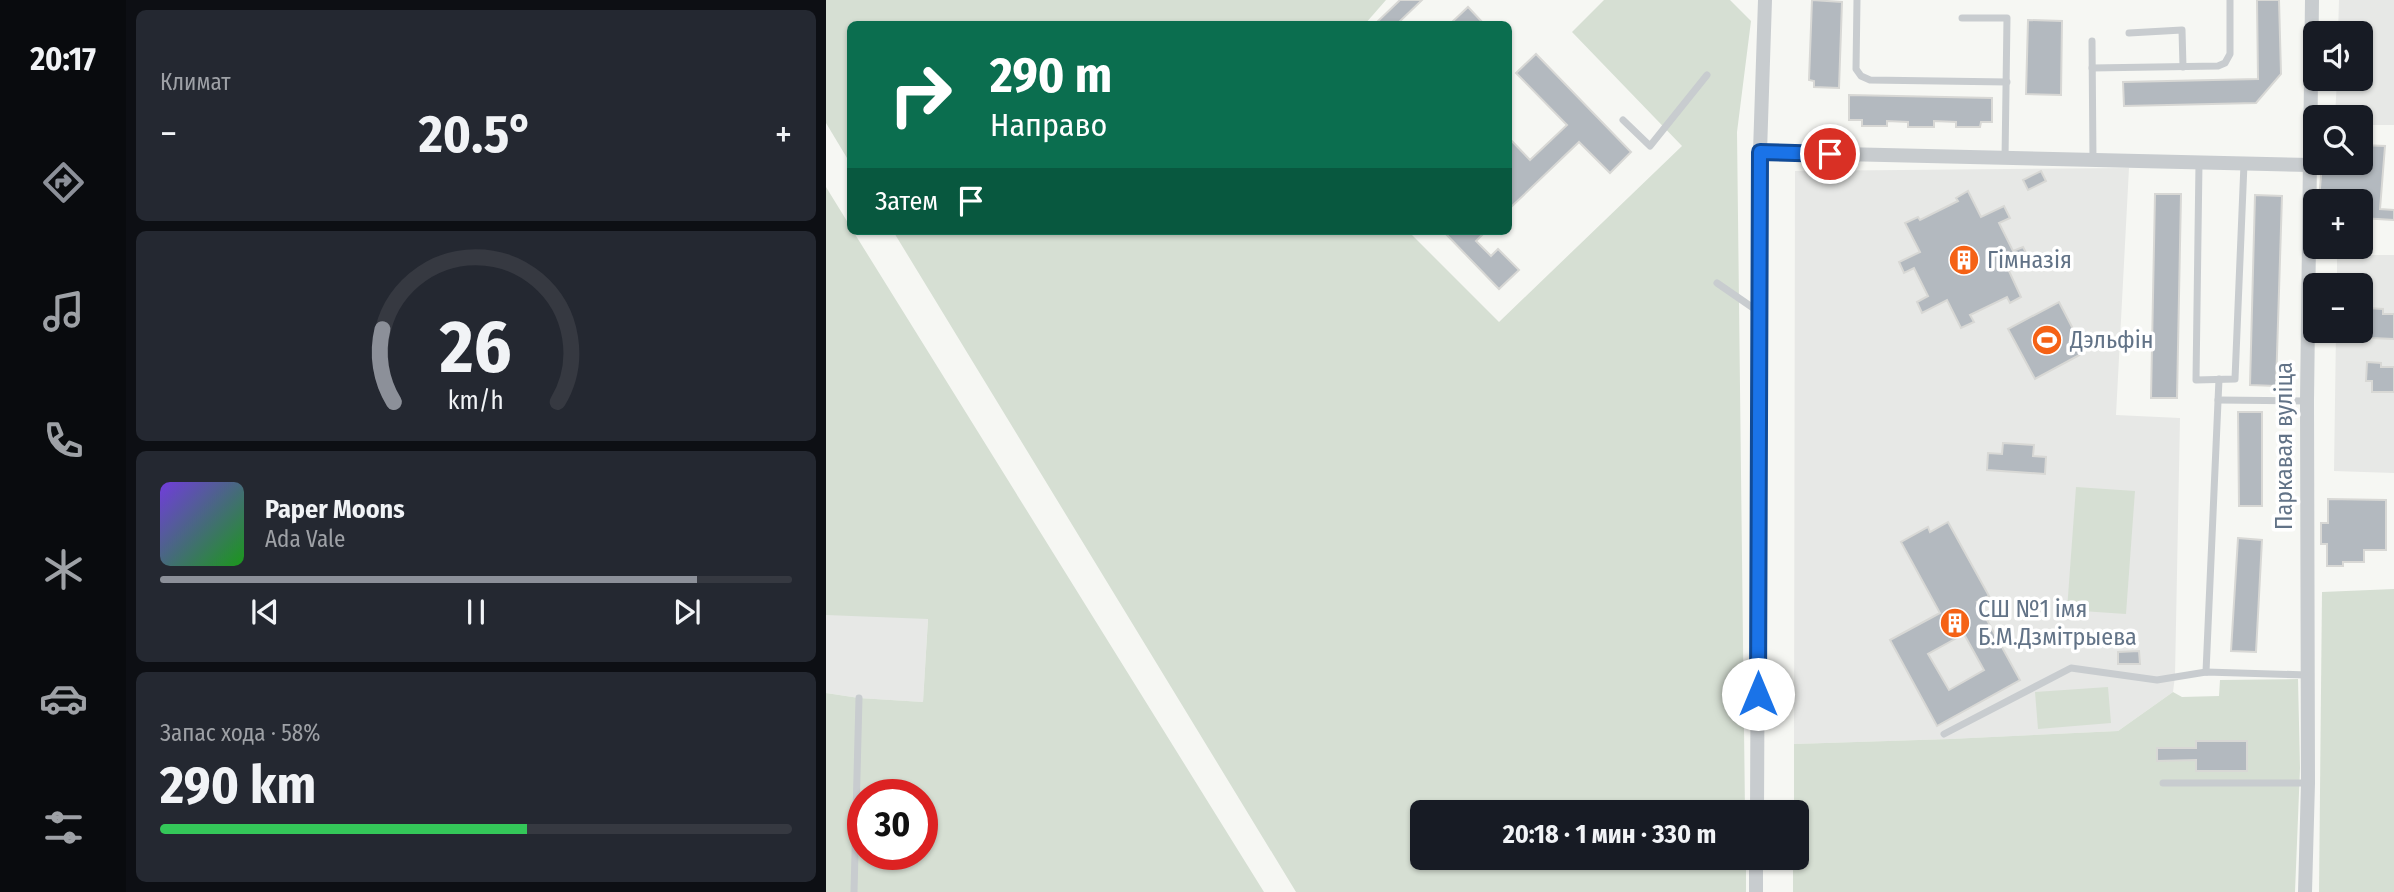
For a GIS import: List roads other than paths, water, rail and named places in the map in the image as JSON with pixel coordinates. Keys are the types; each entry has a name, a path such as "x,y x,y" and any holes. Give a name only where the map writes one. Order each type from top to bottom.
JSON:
{"street":[{"path":"1757,800 1760,152 1765,0"},
{"name":"Паркавая вуліца","path":"2311,105 2312,0"},
{"path":"1760,152 2005,160 2303,165"},
{"name":"Паркавая вуліца","path":"2305,892 2308,783 2307,401 2311,175"},
{"path":"1756,870 1756,892"}],"lane":[{"path":"1857,0 1856,69 1861,76 1870,80 2007,82"},
{"path":"2092,68 2218,66 2225,63 2230,54 2230,0"},
{"path":"1962,18 2007,18 2005,160"},
{"path":"2129,33 2182,30 2183,67"},
{"path":"2092,41 2093,161"},
{"path":"1623,120 1650,146 1707,75"},
{"path":"2199,163 2196,380 2235,379 2244,164"},
{"path":"1717,283 1759,312"},
{"path":"2206,672 2219,379"},
{"path":"2218,400 2307,401"},
{"path":"1944,734 2071,668 2157,680 2206,672 2306,675"},
{"path":"854,892 859,698"},
{"path":"2163,783 2308,783"}],"place":[{"name":"Гімназія","path":"1964,260"},
{"name":"Дэльфін","path":"2047,340"},
{"name":"СШ №1 імя Б.М.Дзмітрыева","path":"1955,623"}]}
